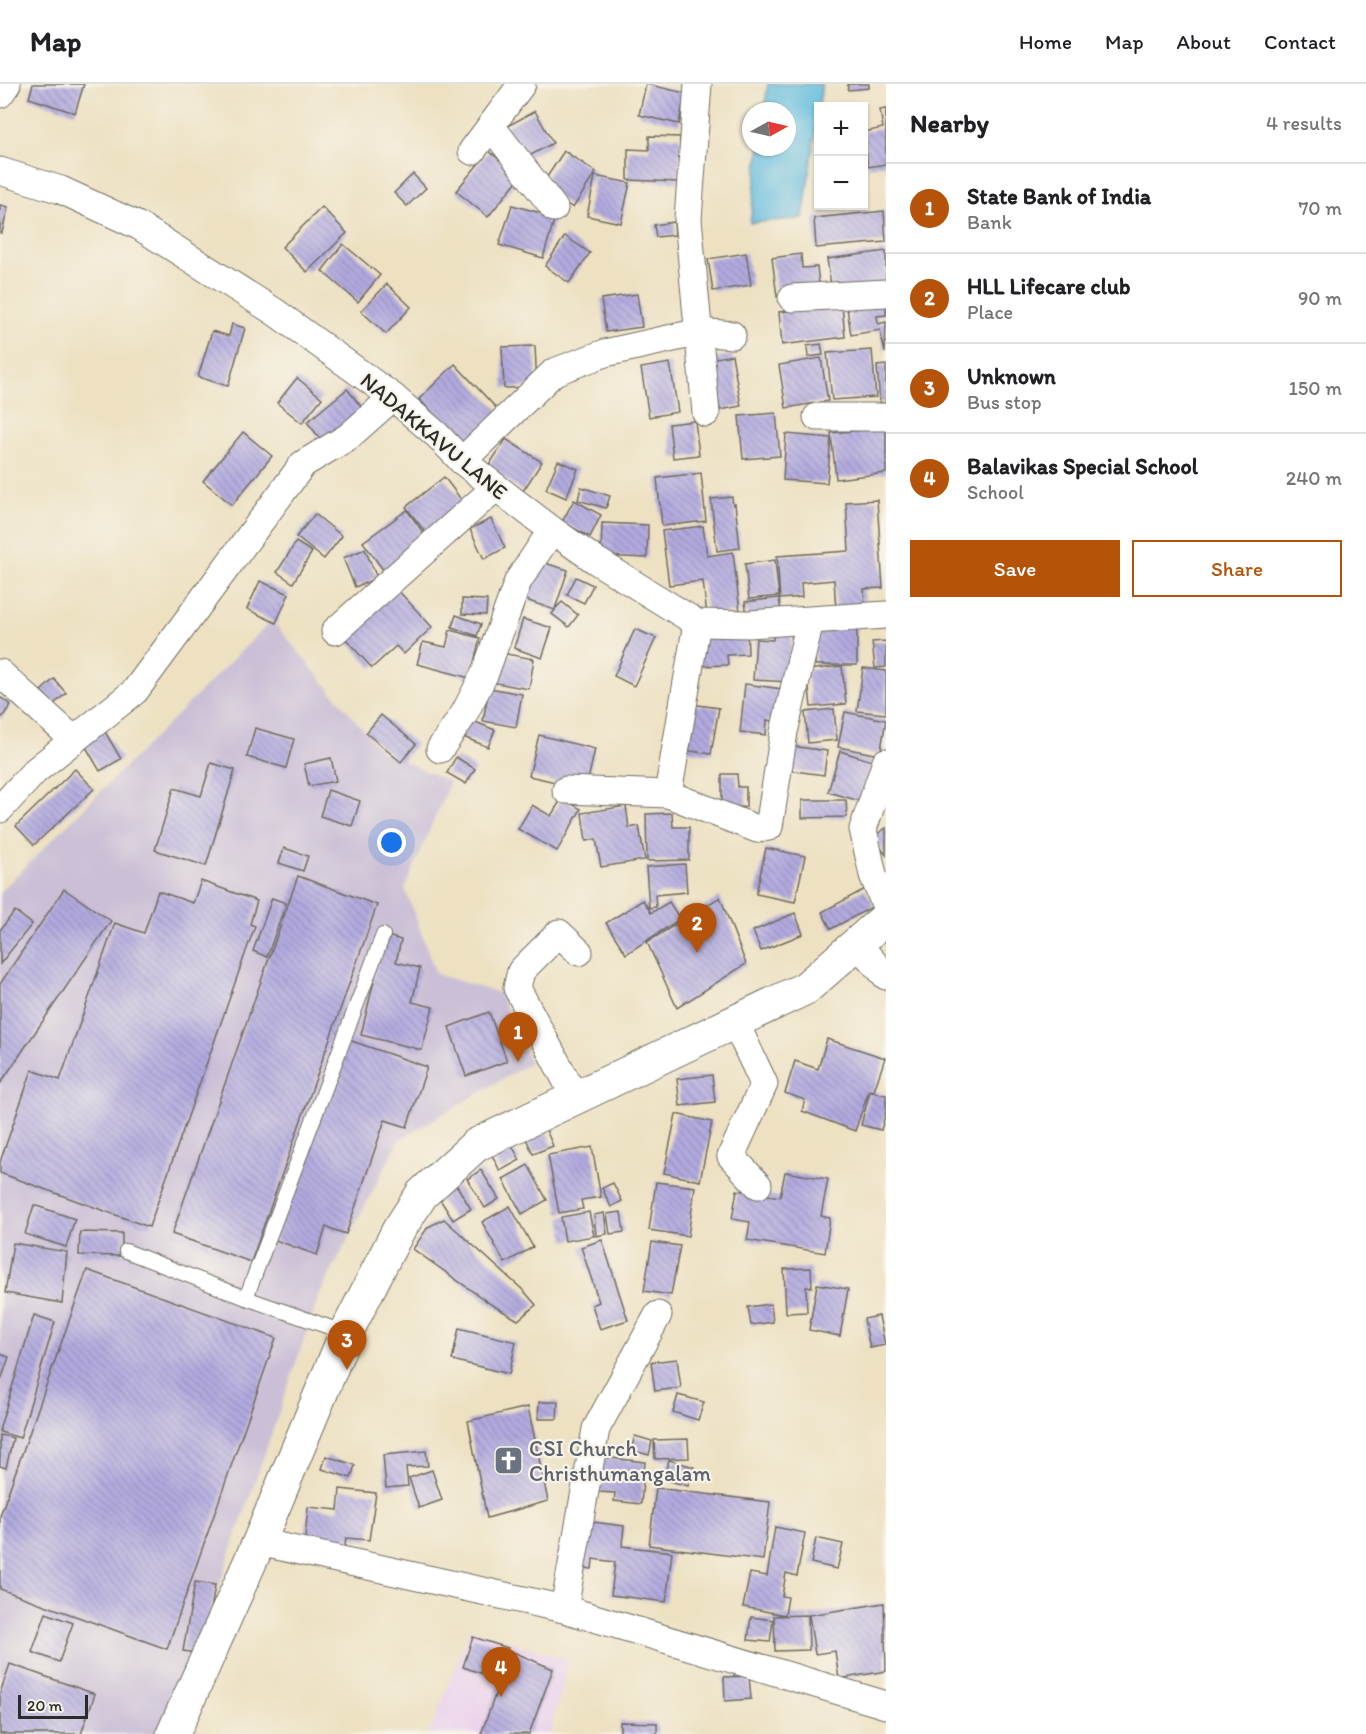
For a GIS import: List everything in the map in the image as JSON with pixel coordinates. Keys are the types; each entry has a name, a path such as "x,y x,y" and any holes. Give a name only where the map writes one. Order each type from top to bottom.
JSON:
{"street":[{"path":"0,94 7,84"},
{"path":"472,151 522,84"},
{"path":"698,84 688,219 706,413"},
{"path":"491,126 554,208"},
{"name":"NADAKKAVU LANE","path":"0,171 61,190 139,226 275,312 393,397 495,488 595,560 697,623"},
{"path":"792,297 886,293"},
{"path":"462,460 554,372 605,352 700,332 732,335"},
{"path":"0,808 35,771 135,691 303,464 348,437 393,397"},
{"path":"817,417 886,417"},
{"path":"335,631 495,488"},
{"path":"440,749 464,714 485,673 518,581 552,530"},
{"path":"668,795 697,623 810,621 886,615"},
{"path":"566,790 668,795 757,829 769,827 784,732 810,621"},
{"path":"0,673 74,740"},
{"path":"886,762 881,795 863,829 873,875 886,908"},
{"path":"173,1734 259,1542 346,1333 398,1231 422,1194 476,1145 806,988 886,918"},
{"path":"576,1099 517,988 521,971 560,933 579,952"},
{"path":"856,943 886,976"},
{"path":"735,1022 764,1084 731,1156 758,1185"},
{"path":"564,1609 596,1429 658,1315"},
{"path":"259,1542 564,1609 886,1705"}],"lane":[{"path":"246,1298 383,935"},
{"path":"126,1251 246,1298 346,1333"}],"shaded area":[{"path":"272,620 381,751 450,782 405,888 436,974 499,993 530,1063 399,1140 319,1296 168,1734 0,1734 0,892"},
{"path":"470,1629 569,1660 550,1734 429,1734"}],"water":[{"path":"768,84 822,84 819,102 814,102 814,140 803,218 750,223 759,156 796,156 796,102 765,102"}],"building":[{"path":"33,84 84,84 75,113 29,98"},
{"path":"646,84 685,93 679,124 639,115"},
{"path":"848,84 869,84 869,88 848,90"},
{"path":"886,109 886,164 868,167 868,131 883,128 880,110"},
{"path":"535,111 553,143 522,160 504,128"},
{"path":"649,136 680,137 679,182 628,180 628,149 649,150"},
{"path":"489,151 520,177 488,217 456,191"},
{"path":"564,151 596,172 573,208 541,186"},
{"path":"413,174 426,188 407,206 394,193"},
{"path":"595,176 630,183 621,223 587,216"},
{"path":"0,205 8,207 2,233 0,233"},
{"path":"512,205 555,217 543,258 499,245"},
{"path":"322,207 347,233 307,272 282,247"},
{"path":"884,211 886,242 816,248 814,218"},
{"path":"674,222 675,235 656,237 654,225"},
{"path":"565,236 590,253 569,283 545,266"},
{"path":"343,244 380,275 358,302 322,271"},
{"path":"886,251 886,290 833,299 827,259"},
{"path":"746,253 751,285 713,291 708,259"},
{"path":"801,254 802,268 817,267 820,292 777,297 772,258"},
{"path":"387,284 411,307 386,334 361,311"},
{"path":"637,294 642,327 606,332 601,299"},
{"path":"886,301 886,315 877,316 878,324 886,322 885,353 880,330 851,335 847,308"},
{"path":"842,305 845,337 782,345 779,312"},
{"path":"232,324 245,328 228,386 198,377 212,331 229,336"},
{"path":"821,344 823,355 808,357 807,346"},
{"path":"535,346 537,387 504,388 502,347"},
{"path":"872,350 876,397 832,400 827,353"},
{"path":"732,355 741,406 720,410 710,359"},
{"path":"821,358 828,401 786,408 779,365"},
{"path":"670,363 678,412 649,417 641,368"},
{"path":"455,364 499,411 462,445 419,399"},
{"path":"886,365 886,403 880,403 877,366"},
{"path":"297,378 322,398 302,423 277,403"},
{"path":"347,389 366,413 326,446 307,422"},
{"path":"776,413 780,456 743,459 739,416"},
{"path":"695,421 699,455 673,458 669,424"},
{"path":"886,428 886,473 836,479 831,433"},
{"path":"243,432 272,456 232,505 203,481"},
{"path":"786,434 831,438 827,483 783,480"},
{"path":"506,439 542,462 523,491 487,468"},
{"path":"558,461 578,469 566,498 546,489"},
{"path":"701,473 706,521 662,526 657,478"},
{"path":"444,477 467,507 429,537 406,507"},
{"path":"581,487 610,496 606,508 578,500"},
{"path":"732,497 733,505 735,504 740,548 717,551 711,499"},
{"path":"574,500 601,515 590,537 562,522"},
{"path":"877,500 883,588 864,589 865,608 836,610 834,580 801,583 802,597 780,599 777,556 849,551 846,502"},
{"path":"407,510 430,542 386,574 363,542"},
{"path":"315,514 342,536 324,559 296,537"},
{"path":"491,519 505,548 484,559 470,529"},
{"path":"602,523 648,525 647,558 601,556"},
{"path":"703,526 707,556 733,552 740,612 707,616 703,581 669,585 662,531"},
{"path":"296,542 312,552 293,583 277,572"},
{"path":"365,549 377,578 355,587 343,558"},
{"path":"775,560 779,596 749,599 745,564"},
{"path":"538,561 568,570 555,609 562,602 578,615 569,627 552,614 555,610 526,600"},
{"path":"576,577 593,585 584,603 567,595"},
{"path":"260,581 289,594 276,623 247,609"},
{"path":"394,586 432,627 404,654 396,646 372,668 342,635"},
{"path":"779,598 781,612 747,616 745,602"},
{"path":"462,599 487,600 486,615 462,614"},
{"path":"456,615 481,624 477,636 452,627"},
{"path":"523,619 552,628 542,658 514,648"},
{"path":"815,627 857,627 857,665 815,665"},
{"path":"635,629 656,638 634,686 614,676"},
{"path":"747,629 748,654 727,655 728,665 699,666 697,631"},
{"path":"774,629 792,630 789,682 753,680 756,639 773,640"},
{"path":"450,630 480,638 470,678 417,664 423,642 446,647"},
{"path":"886,641 886,667 875,668 872,642"},
{"path":"501,653 534,659 529,689 496,683"},
{"path":"842,666 846,704 811,707 807,670"},
{"path":"863,668 886,671 886,714 857,711"},
{"path":"54,679 66,693 54,704 41,691"},
{"path":"745,684 782,689 779,722 767,720 766,735 740,732"},
{"path":"489,688 522,694 516,727 483,721"},
{"path":"0,697 11,705 0,720"},
{"path":"691,704 719,708 711,754 684,750"},
{"path":"834,709 837,740 808,743 805,712"},
{"path":"845,712 886,720 880,755 838,747"},
{"path":"381,715 416,744 401,762 366,733"},
{"path":"468,719 495,730 488,747 461,736"},
{"path":"255,728 294,739 286,768 247,757"},
{"path":"104,730 121,759 100,771 83,742"},
{"path":"539,735 595,749 586,789 529,776"},
{"path":"791,746 827,751 824,775 787,770"},
{"path":"840,751 872,761 860,801 828,792"},
{"path":"456,757 475,769 466,784 447,773"},
{"path":"331,758 336,781 309,786 304,764"},
{"path":"211,763 235,770 206,866 155,850 174,788 201,796"},
{"path":"75,769 94,789 34,845 16,826"},
{"path":"722,774 737,774 738,787 746,787 746,807 722,808"},
{"path":"328,790 360,801 352,826 320,816"},
{"path":"562,798 581,809 557,851 518,829 532,805 551,816"},
{"path":"802,800 846,800 847,817 802,818"},
{"path":"626,806 629,828 639,826 645,860 601,867 596,839 586,841 582,813"},
{"path":"672,813 673,827 689,827 689,860 647,861 646,814"},
{"path":"886,828 886,855 873,837"},
{"path":"284,848 308,856 303,871 279,863"},
{"path":"766,848 805,856 795,902 756,894"},
{"path":"685,864 687,892 655,895 656,907 649,908 646,867"},
{"path":"298,876 377,905 251,1262 172,1234"},
{"path":"201,881 257,901 250,924 255,926 149,1227 0,1173 0,1162 32,1070 60,1080 115,923 144,933 158,891 193,903"},
{"path":"64,889 111,921 0,1084 0,984"},
{"path":"865,889 874,906 831,929 822,912"},
{"path":"720,897 746,964 677,1008 647,942"},
{"path":"272,898 286,903 267,957 253,951"},
{"path":"643,900 651,913 669,902 680,919 626,954 606,923"},
{"path":"15,911 32,924 0,964 0,930"},
{"path":"795,913 803,934 761,951 753,931"},
{"path":"385,935 401,940 396,962 420,968 412,1002 433,1007 422,1050 361,1035"},
{"path":"489,1012 507,1061 466,1076 449,1027"},
{"path":"343,1038 427,1067 407,1127 385,1120 346,1234 326,1227 317,1255 275,1240"},
{"path":"827,1039 885,1058 874,1091 869,1090 855,1131 802,1111 805,1100 785,1093 795,1061 818,1069"},
{"path":"712,1075 715,1102 680,1106 677,1079"},
{"path":"870,1091 886,1095 886,1112 881,1130 861,1125"},
{"path":"676,1114 712,1122 700,1181 664,1173"},
{"path":"544,1125 553,1146 533,1154 524,1134"},
{"path":"511,1144 520,1160 500,1171 492,1155"},
{"path":"592,1147 601,1197 581,1200 583,1209 559,1213 548,1155"},
{"path":"528,1165 547,1200 522,1214 503,1179"},
{"path":"481,1170 499,1199 485,1208 467,1179"},
{"path":"785,1172 828,1179 821,1216 830,1218 825,1253 747,1240 750,1222 732,1219 737,1190 780,1197"},
{"path":"656,1182 695,1187 688,1236 649,1230"},
{"path":"613,1183 622,1201 611,1207 602,1188"},
{"path":"457,1186 471,1209 453,1220 439,1198"},
{"path":"34,1205 75,1219 66,1247 25,1234"},
{"path":"510,1206 533,1247 505,1263 482,1222"},
{"path":"589,1212 594,1236 565,1241 561,1217"},
{"path":"621,1212 624,1232 610,1234 607,1214"},
{"path":"604,1213 607,1234 596,1236 594,1215"},
{"path":"444,1219 524,1291 536,1305 518,1320 492,1305 413,1249 428,1227"},
{"path":"80,1232 122,1233 122,1256 79,1255"},
{"path":"602,1240 628,1320 600,1329 592,1305 599,1302 581,1247"},
{"path":"652,1242 680,1246 671,1295 644,1291"},
{"path":"13,1243 67,1252 62,1303 5,1293"},
{"path":"811,1268 812,1287 806,1287 807,1312 786,1313 784,1269"},
{"path":"87,1270 276,1338 167,1649 0,1589 0,1516"},
{"path":"817,1284 848,1289 840,1336 809,1330"},
{"path":"771,1304 773,1322 751,1325 748,1307"},
{"path":"34,1315 55,1322 20,1438 0,1432 0,1427"},
{"path":"879,1316 885,1345 870,1348 864,1319"},
{"path":"459,1328 516,1342 509,1374 452,1360"},
{"path":"0,1354 9,1357 0,1383"},
{"path":"677,1359 681,1388 655,1391 651,1362"},
{"path":"678,1395 704,1402 698,1420 673,1412"},
{"path":"539,1402 558,1402 557,1419 538,1419"},
{"name":"CSI Church Christhumangalam","path":"528,1407 548,1501 487,1518 468,1421"},
{"path":"0,1435 13,1438 6,1468 0,1466"},
{"path":"635,1436 652,1441 649,1455 631,1450"},
{"path":"688,1439 689,1458 655,1459 654,1440"},
{"path":"426,1451 428,1466 406,1467 408,1486 386,1488 383,1455"},
{"path":"326,1456 355,1465 351,1478 322,1469"},
{"path":"602,1457 645,1462 641,1504 614,1501 615,1493 598,1492"},
{"path":"669,1460 694,1467 688,1486 663,1479"},
{"path":"432,1470 442,1500 419,1508 409,1478"},
{"path":"656,1488 770,1502 763,1560 649,1545"},
{"path":"340,1489 376,1493 369,1540 346,1538 344,1552 304,1548 308,1507 338,1510"},
{"path":"577,1520 624,1526 622,1546 672,1552 666,1602 611,1595 615,1562 593,1559 592,1569 571,1567"},
{"path":"775,1527 805,1533 797,1576 786,1573 782,1596 788,1597 785,1615 743,1607 750,1573 767,1576"},
{"path":"816,1538 843,1544 837,1569 811,1563"},
{"path":"195,1582 215,1585 204,1654 183,1651"},
{"path":"884,1603 886,1671 839,1679 835,1651 815,1654 809,1615"},
{"path":"46,1613 73,1623 59,1662 32,1652"},
{"path":"808,1615 809,1650 775,1651 774,1616"},
{"path":"751,1617 773,1620 770,1642 748,1640"},
{"path":"473,1637 508,1648 498,1679 463,1667"},
{"path":"511,1651 553,1669 529,1734 481,1734"},
{"path":"10,1664 95,1694 81,1734 0,1734 0,1693"},
{"path":"749,1676 751,1699 725,1701 724,1677"},
{"path":"620,1722 657,1723 657,1734 620,1734"}],"place":[{"name":"HLL Lifecare club","path":"697,953"},
{"name":"State Bank of India","path":"518,1062"},
{"name":"Unknown","path":"347,1370"},
{"name":"CSI Church Christhumangalam","path":"508,1461"},
{"name":"Balavikas Special School","path":"501,1697"}]}
